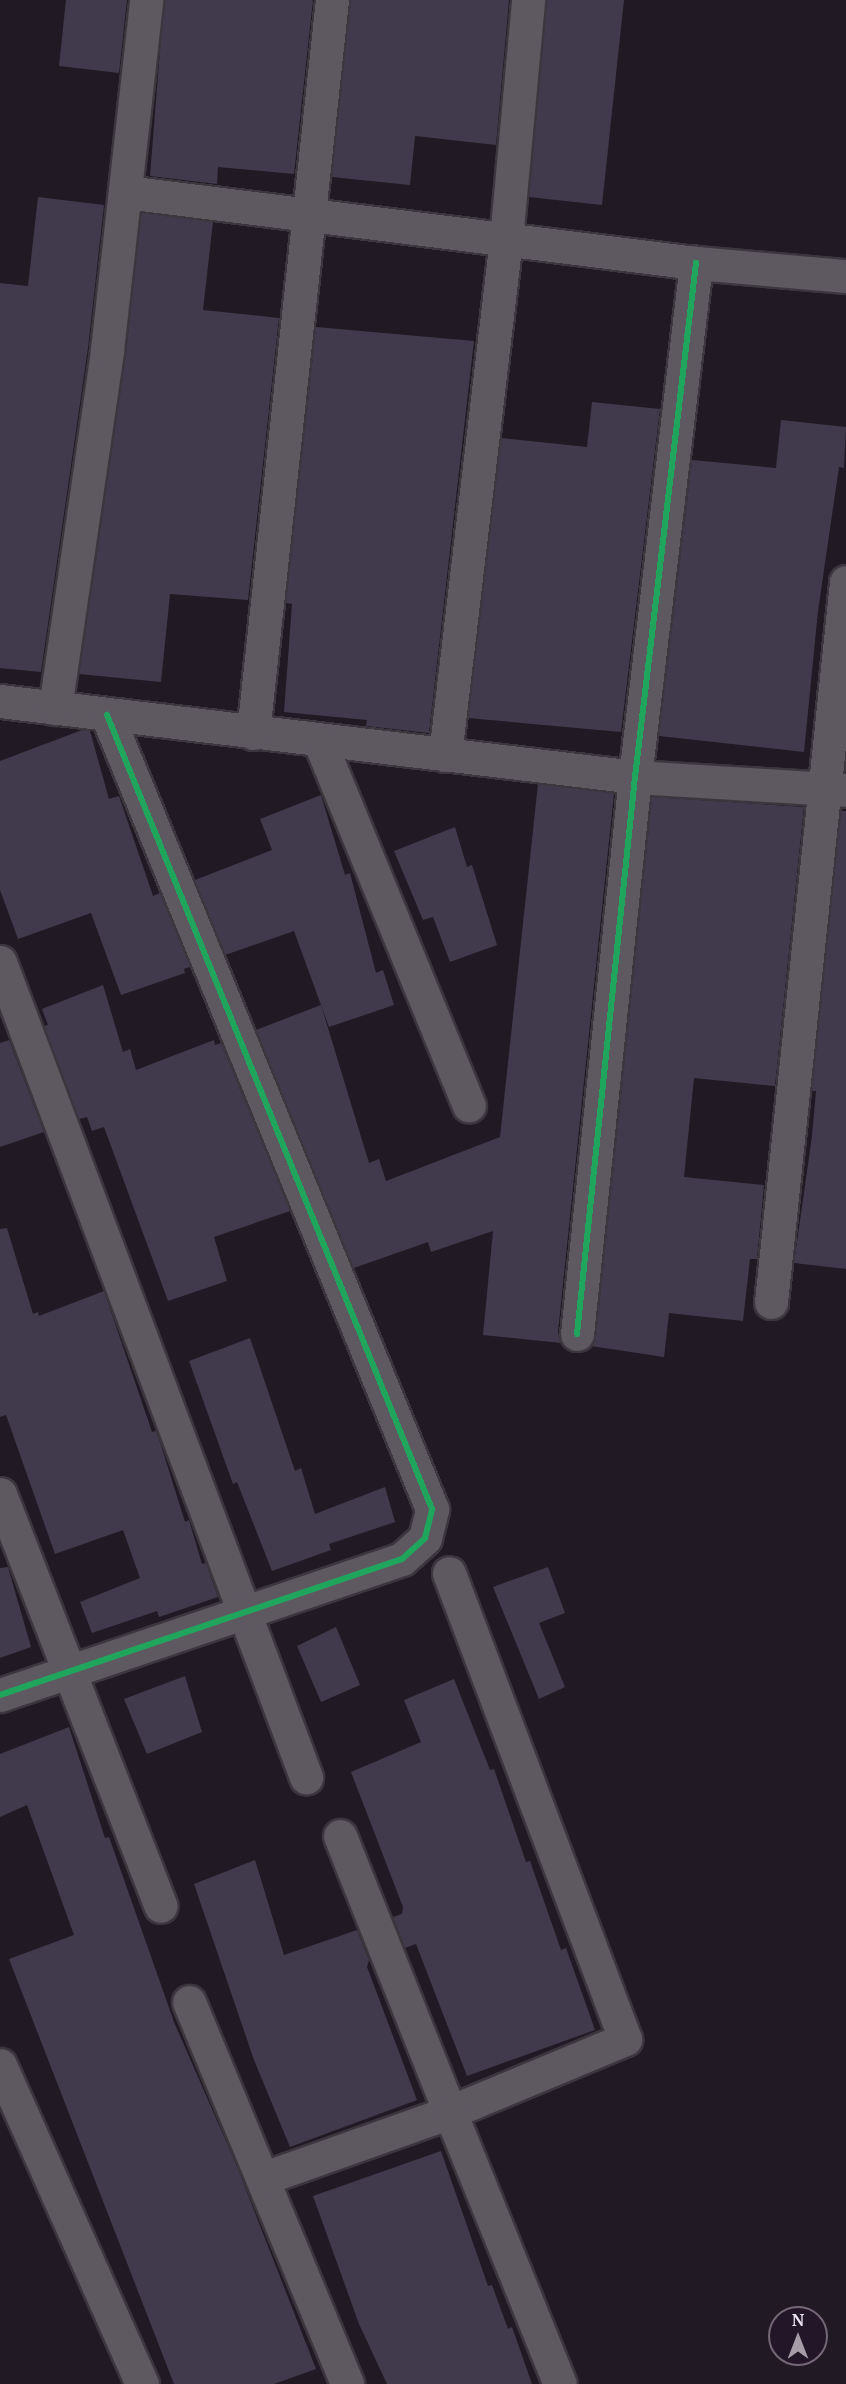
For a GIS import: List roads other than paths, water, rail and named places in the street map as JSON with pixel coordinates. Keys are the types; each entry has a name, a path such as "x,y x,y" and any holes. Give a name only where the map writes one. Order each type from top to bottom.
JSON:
{"street":[{"path":"55,708 107,350 146,0"},
{"path":"253,733 332,0"},
{"path":"445,755 506,239 528,0"},
{"path":"124,192 696,263 846,276"},
{"path":"577,1334 635,777 696,263"},
{"path":"771,1302 835,788 846,582"},
{"path":"0,701 635,777 835,788"},
{"path":"0,1695 245,1614 402,1558 425,1538 432,1509 107,715"},
{"path":"319,740 469,1105"},
{"path":"0,962 306,1777"},
{"path":"0,1494 160,1906"},
{"path":"264,2178 450,2112 625,2039 448,1573"},
{"path":"340,1836 560,2384"},
{"path":"189,2002 264,2178 347,2384"},
{"path":"0,2065 142,2384"}]}
